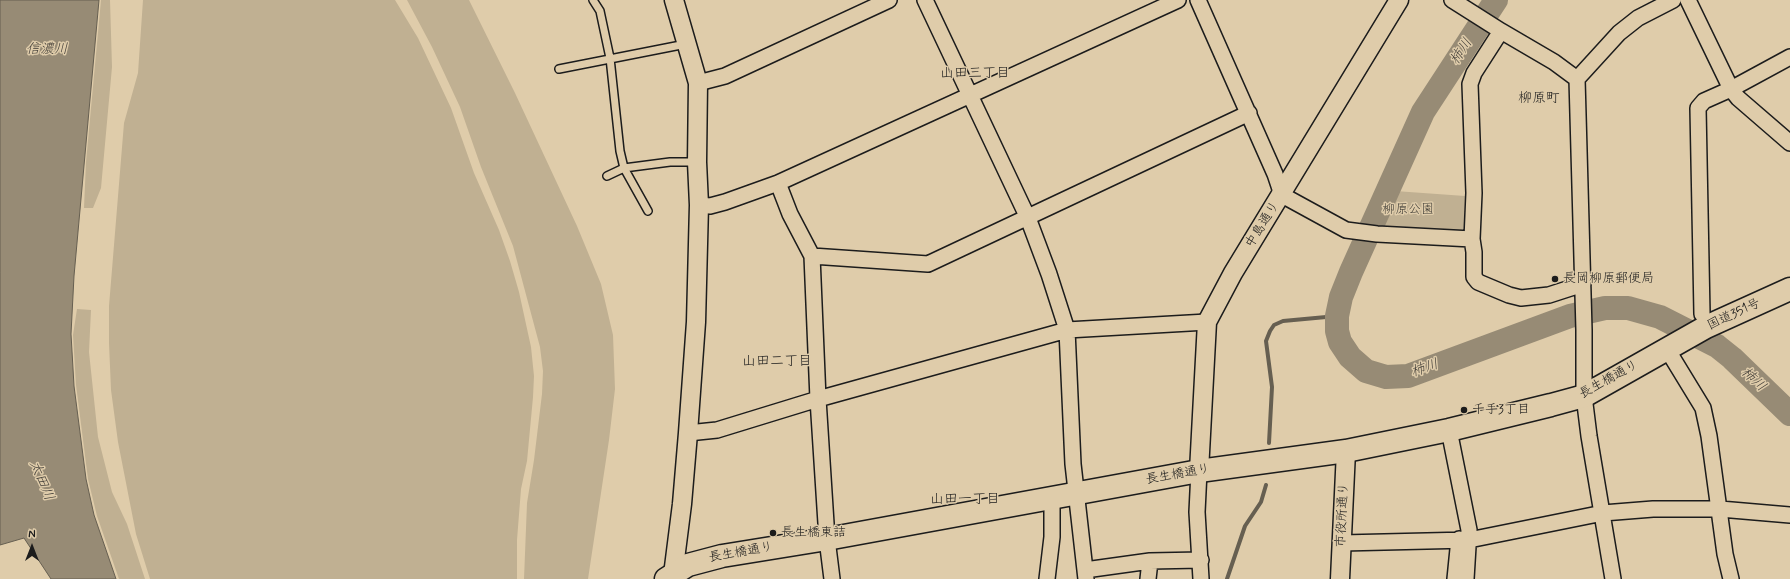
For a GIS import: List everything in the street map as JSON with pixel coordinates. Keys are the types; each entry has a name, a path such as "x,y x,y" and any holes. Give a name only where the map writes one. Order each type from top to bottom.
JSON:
{"highway":[{"name":"国道351号","path":"1673,346 1704,321 1790,289"},
{"name":"長生橋通り","path":"670,577 688,565 705,559 828,539 1199,471 1346,451 1448,430 1584,396 1673,346"}],"street":[{"path":"670,577 682,504 688,433 696,322 699,205 697,162 698,83 674,0"},
{"path":"698,83 725,76 889,0"},
{"path":"925,0 1028,218 1049,274 1067,330 1075,493 1085,574 1150,561 1200,560"},
{"path":"699,205 710,206 725,202 778,183 1178,0"},
{"path":"1198,0 1249,112 1275,174 1282,195 1346,230 1378,234 1472,239"},
{"name":"中島通り","path":"1199,471 1207,322 1233,273 1282,195 1399,0"},
{"path":"1452,0 1471,10 1499,30 1554,62 1577,79"},
{"path":"1613,579 1603,513 1588,436 1584,396 1584,299 1577,79 1619,33 1638,18 1673,0"},
{"path":"1688,0 1731,89 1738,98 1790,143"},
{"path":"1499,30 1474,73 1470,84 1474,193 1472,239 1474,252 1474,277 1478,282 1509,295 1521,298 1536,298 1583,284"},
{"path":"1704,321 1698,108 1704,101 1731,89 1790,56"},
{"path":"812,256 928,264 1028,218 1249,112"},
{"path":"778,183 790,214 812,256 818,399 832,579"},
{"path":"688,433 717,430 818,399 1067,330 1207,322"},
{"path":"1673,346 1703,408 1720,509 1725,554 1731,579"},
{"path":"1448,430 1469,530 1464,540 1455,579"},
{"name":"市役所通り","path":"1340,579 1346,451"},
{"path":"1199,471 1197,512 1201,579"},
{"path":"1047,579 1053,518 1052,498"},
{"path":"1342,543 1464,540 1603,513 1653,509 1720,509 1790,515"},
{"path":"1464,540 1466,579"},
{"path":"1148,579 1150,561"}],"lane":[{"path":"593,0 600,11 610,58 620,151 624,168 648,211"},
{"path":"559,69 686,44"},
{"path":"607,176 624,168 670,162 697,162"}],"green space":[{"path":"101,0 110,0 112,67 101,188 93,208 84,208 86,162"},
{"path":"143,0 395,0 418,38 451,108 474,173 499,230 519,292 531,347 534,376 533,397 527,461 521,489 517,540 517,579 150,579 136,534 118,442 111,390 109,343 109,306 124,123 138,73"},
{"path":"407,0 469,0 515,93 577,226 601,284 613,335 615,389 609,440 588,579 524,579 527,503 542,394 543,371 540,347 513,246 481,167 460,107 432,47"},
{"name":"柳原公園","path":"1395,191 1465,196 1464,231 1379,228"},
{"path":"77,309 91,310 89,352 98,437 112,492 127,524 145,579 119,579 97,516 88,479 76,385 73,335"}],"water":[{"name":"信濃川","path":"0,0 99,0 74,276 71,334 74,386 86,479 94,515 116,579 51,579 24,538 0,545"}],"waterway":[{"name":"柿川","path":"1496,0 1423,112 1351,272 1341,297 1337,316 1337,331 1340,342 1350,357 1366,371 1386,377 1408,376 1570,316 1605,308 1628,308 1660,317 1717,346 1732,358 1790,414"},
{"path":"1269,443 1272,387 1266,341 1270,331 1274,325 1283,321 1337,316"},
{"path":"1227,579 1245,526 1261,502 1266,485"}],"place":[{"name":"長岡柳原郵便局","path":"1555,279"},
{"name":"千手3丁目","path":"1464,410"},
{"name":"長生橋東詰","path":"773,533"}],"district":[{"name":"山田三丁目","path":"975,74"},
{"name":"柳原町","path":"1539,99"},
{"name":"山田二丁目","path":"777,362"},
{"name":"山田一丁目","path":"965,500"}],"water label":[{"name":"太田川","path":"41,481"}]}
